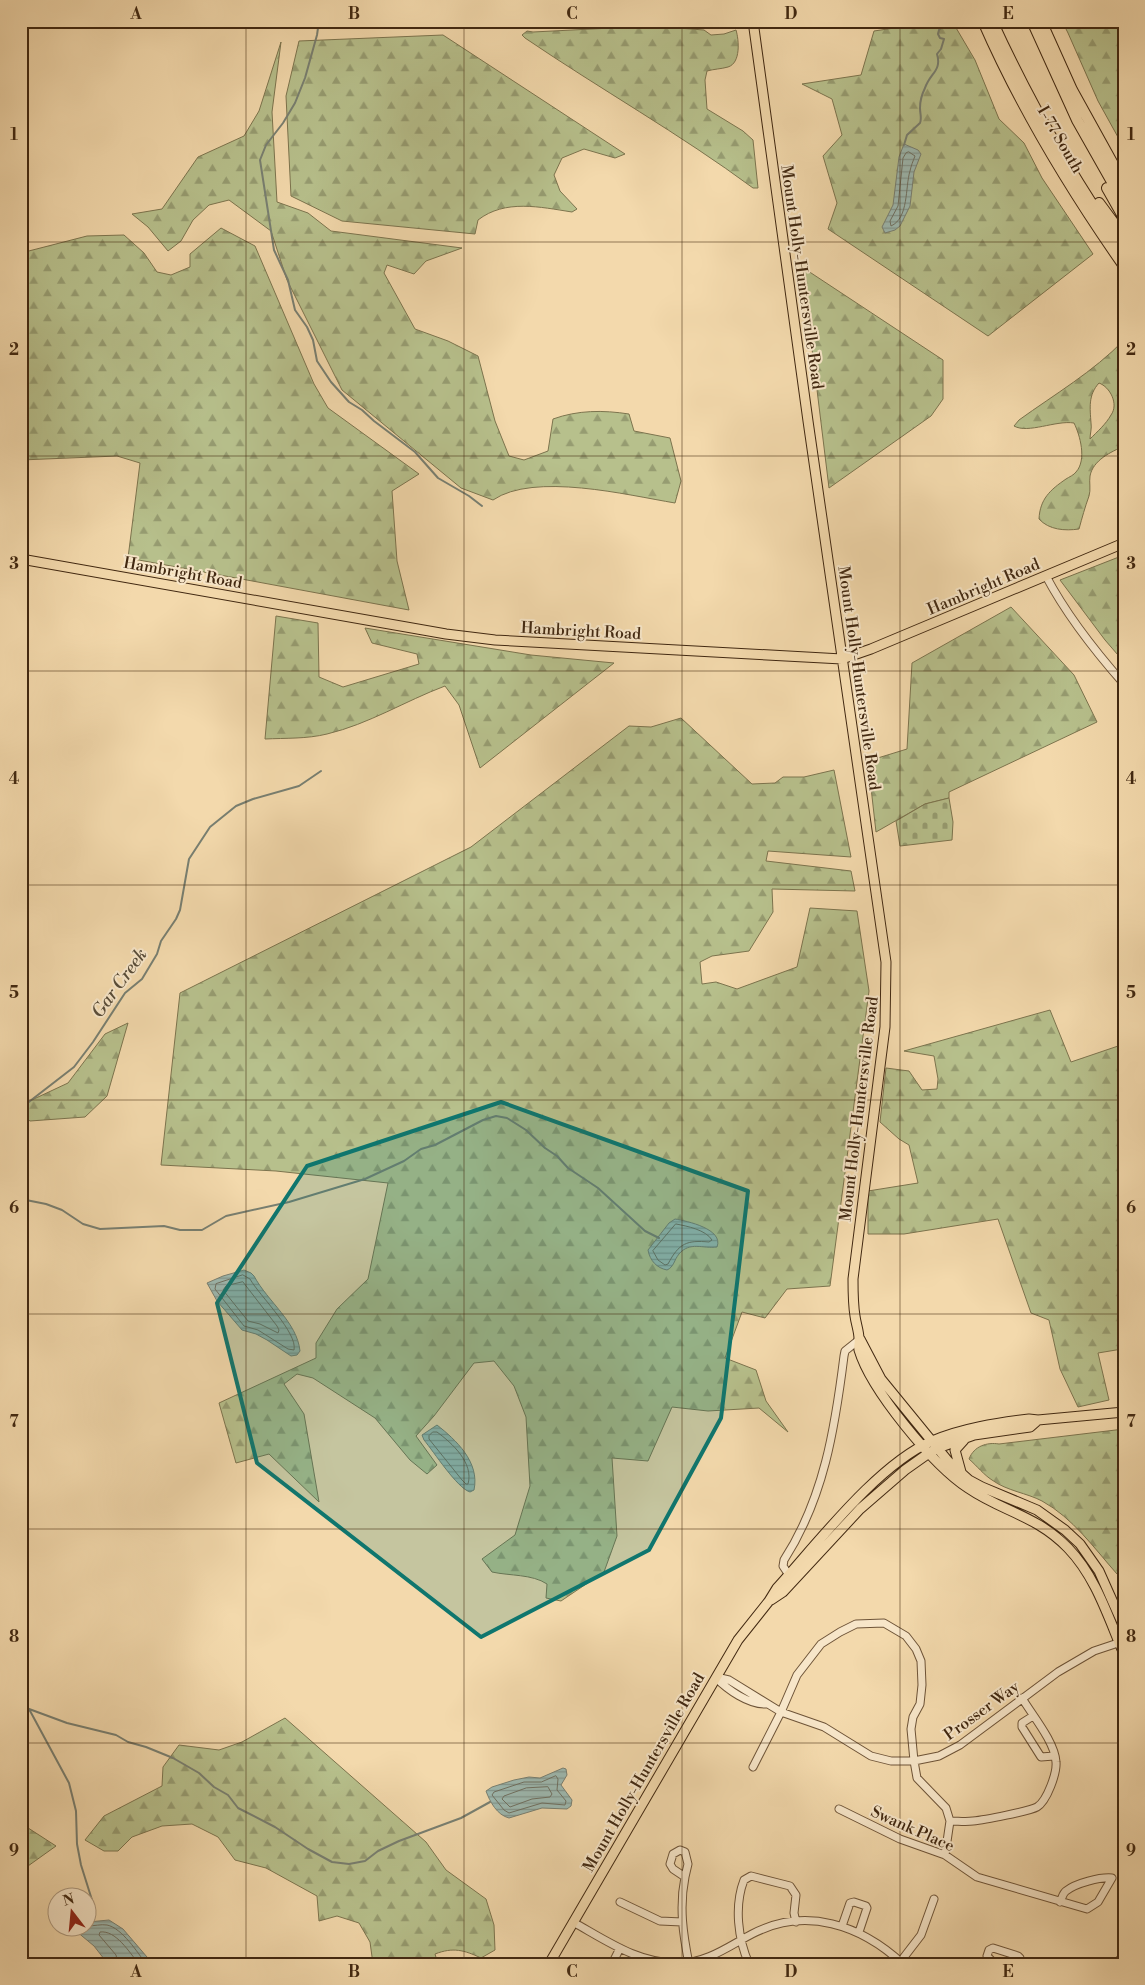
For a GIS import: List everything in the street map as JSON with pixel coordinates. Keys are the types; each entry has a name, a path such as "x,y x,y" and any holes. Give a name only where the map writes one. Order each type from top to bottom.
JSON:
{"highway":[{"name":"I-77 South","path":"983,21 1017,92 1045,143 1086,210 1124,266"},
{"path":"992,21 1024,88 1052,139 1082,189 1124,252"},
{"path":"1032,21 1099,170 1124,218"},
{"path":"1041,21 1077,99 1124,184"},
{"path":"1077,120 1124,203"},
{"path":"1052,139 1124,237"},
{"path":"1119,1964 1124,1956"}],"main road":[{"name":"Mount Holly-Huntersville Road","path":"753,21 842,658 884,937 887,982 885,1027 853,1279 854,1308 860,1339 881,1379 931,1447"},
{"name":"Hambright Road","path":"21,559 446,634 495,640 842,658 871,649 1124,543"},
{"path":"931,1447 964,1430 981,1426 1029,1419 1038,1420 1124,1412"},
{"path":"931,1447 974,1435 1030,1427 1038,1420"},
{"path":"961,1472 955,1450 960,1443 974,1435"},
{"name":"Mount Holly-Huntersville Road","path":"549,1964 738,1640 777,1588 864,1492 898,1463 931,1447"},
{"name":"Mount Holly-Huntersville Road","path":"769,1601 783,1592 860,1509 931,1447"},
{"path":"931,1447 982,1487 1037,1510 1065,1530 1080,1544 1099,1571 1124,1627"},
{"path":"931,1447 966,1487 996,1504 1037,1522 1067,1547 1088,1572 1096,1587 1121,1642 1124,1654"}],"street":[{"path":"1046,576 1076,626 1124,684"},
{"path":"789,1575 783,1566 784,1560 806,1518 825,1470 836,1415 845,1351 860,1339"},
{"path":"753,1767 781,1712 796,1676 821,1644 856,1624 884,1624 906,1636 916,1649 920,1661 922,1685 920,1704 913,1717 911,1729 914,1761 917,1778 946,1808 950,1821 945,1855"},
{"name":"Prosser Way","path":"716,1677 729,1680 765,1704 781,1712 824,1727 871,1756 891,1761 914,1761 939,1756 960,1745 1022,1698 1078,1660 1121,1642"},
{"path":"950,1821 972,1821 1037,1807 1051,1787 1056,1762 1052,1746 1022,1698"},
{"path":"1033,1716 1022,1723 1022,1727 1041,1757 1054,1756"},
{"name":"Swank Place","path":"839,1810 900,1839 945,1855 977,1877 1060,1902 1087,1910 1098,1902 1112,1878 1102,1877 1080,1885 1065,1892 1060,1902"},
{"path":"749,1964 741,1940 739,1902 743,1883 747,1877 751,1876 790,1886 796,1895 794,1913 796,1922"},
{"path":"685,1877 682,1896 682,1922 689,1963"},
{"path":"573,1922 636,1956 668,1963 689,1963 715,1954 769,1927 796,1922 818,1922 842,1926 859,1932 880,1943 902,1963 921,1935 934,1900"},
{"path":"620,1902 660,1921 682,1922"},
{"path":"842,1926 850,1903 854,1902 866,1906 859,1932"},
{"path":"612,1964 620,1948"},
{"path":"995,1964 987,1956 989,1950 993,1948 1018,1956 1021,1964"}],"highlighted area":[{"path":"501,1102 748,1191 721,1418 649,1550 481,1637 257,1463 217,1303 307,1166"}],"green space":[{"path":"952,21 975,60 999,119 1024,143 1042,178 1093,254 988,336 828,229 837,203 823,156 842,135 832,99 802,84 861,75 874,31"},
{"path":"1070,22 1124,22 1124,148 1098,101 1064,25"},
{"path":"651,26 704,30 711,35 724,34 736,30 738,51 735,61 728,67 707,71 705,80 707,109 743,131 753,140 758,188 753,188 697,149 553,57 522,35 527,31"},
{"path":"443,35 625,154 615,158 584,149 562,158 554,175 560,191 577,209 572,212 523,206 500,209 488,213 478,220 475,234 342,221 291,196 286,96 299,41"},
{"path":"281,42 272,112 277,202 308,213 331,231 462,248 426,261 414,274 387,265 384,273 415,329 448,341 478,356 495,421 509,456 524,460 548,451 553,419 591,412 629,414 634,431 670,438 681,481 675,503 607,491 556,487 532,488 511,492 493,500 461,488 342,390 287,280 271,231 229,200 209,205 193,220 181,241 168,251 148,227 132,214 162,209 198,157 244,136 259,111"},
{"path":"221,228 255,246 314,384 328,408 419,474 392,491 397,561 409,610 128,558 140,463 117,456 21,460 21,253 87,236 124,235 144,253 157,272 171,275 190,267 190,254"},
{"path":"802,267 943,360 943,399 931,416 829,488"},
{"path":"1124,340 1124,446 1103,457 1092,470 1090,494 1079,529 1063,530 1052,528 1039,519 1041,506 1051,491 1074,474 1079,467 1082,454 1076,428 1074,423 1059,423 1034,428 1014,426 1019,420 1087,373","holes":["1099,383 1110,392 1114,401 1113,411 1107,422 1090,439 1091,397"]},
{"path":"1124,555 1124,662 1060,580"},
{"path":"1011,607 1074,675 1097,722 949,792 949,798 925,804 876,832 868,761 907,749 912,663"},
{"path":"276,616 318,623 319,677 343,687 419,664 417,654 372,643 365,628 531,655 614,663 480,768 459,705 445,686 342,730 312,737 265,739"},
{"path":"681,718 752,784 775,783 783,777 804,777 834,770 851,857 768,851 766,861 851,871 855,891 772,889 773,912 749,951 712,956 700,962 702,984 716,982 737,989 797,967 810,908 857,911 869,991 830,1286 787,1289 765,1318 742,1312 725,1358 756,1370 766,1401 788,1432 759,1408 708,1411 672,1407 648,1461 612,1458 617,1536 604,1572 561,1601 546,1598 547,1584 535,1578 492,1572 482,1559 515,1535 530,1486 526,1417 514,1386 494,1361 474,1363 434,1416 416,1436 437,1465 427,1474 410,1460 375,1418 313,1378 297,1374 284,1384 304,1414 319,1502 269,1454 236,1463 219,1403 316,1358 316,1343 337,1309 368,1279 388,1183 276,1171 161,1165 180,993 471,847 629,726 651,727"},
{"path":"949,798 953,822 952,840 900,846 896,821 925,804"},
{"path":"1050,1010 1071,1062 1124,1044 1124,1351 1122,1349 1098,1353 1109,1400 1078,1407 1060,1369 1049,1320 1031,1313 998,1219 904,1234 868,1234 868,1191 918,1183 909,1145 899,1139 880,1122 886,1068 909,1071 922,1090 937,1089 938,1079 934,1056 904,1051"},
{"path":"128,1023 107,1096 85,1117 30,1121 21,1114 21,1105 68,1083 105,1034"},
{"path":"1124,1429 1124,1577 1117,1574 1064,1516 1036,1498 998,1484 986,1476 969,1459 974,1451 986,1444"},
{"path":"285,1718 426,1842 446,1870 486,1899 494,1925 495,1950 481,1958 458,1950 441,1952 435,1954 438,1964 373,1964 370,1942 359,1923 337,1916 319,1921 317,1896 266,1868 235,1860 218,1837 192,1824 162,1826 132,1837 118,1851 104,1851 85,1840 104,1816 162,1786 163,1767 179,1745 219,1750 242,1742"},
{"path":"21,1822 56,1846 21,1871"}],"water":[{"path":"904,144 918,150 921,154 914,172 910,206 900,226 895,230 885,233 882,227 893,205 899,157"},
{"path":"675,1219 703,1227 715,1235 718,1241 717,1247 697,1246 683,1250 673,1265 667,1270 660,1268 654,1263 648,1250 669,1223"},
{"path":"244,1270 254,1276 288,1321 298,1341 300,1351 297,1355 291,1356 256,1334 242,1330 217,1301 207,1283"},
{"path":"437,1425 459,1445 470,1461 475,1480 474,1490 470,1492 459,1484 424,1440 422,1435"},
{"path":"563,1768 566,1769 567,1775 561,1785 572,1800 571,1806 567,1809 542,1808 509,1818 501,1814 492,1804 486,1791 492,1787 514,1780 529,1777 540,1778"},
{"path":"109,1920 123,1929 153,1964 108,1964 94,1946 84,1938 98,1938 98,1921"}],"waterway":[{"path":"319,21 305,78 295,103 266,145 260,160 274,250 288,280 295,310 307,327 313,340 317,361 331,382 349,402 415,452 438,478 482,506"},
{"path":"904,145 907,135 920,123 921,98 927,83 937,68 937,54 941,49 944,39 940,38 938,34 943,26 943,21"},
{"name":"Gar Creek","path":"21,1108 74,1067 125,993 142,979 157,954 161,941 176,919 180,910 189,859 210,827 236,806 253,799 299,786 321,771"},
{"path":"21,1199 46,1204 62,1210 83,1224 100,1229 164,1226 180,1230 202,1230 226,1216 289,1202 365,1179 404,1161 421,1149 435,1145 483,1120 496,1116 507,1118 526,1130 545,1148 557,1156 568,1168 598,1188 645,1231 659,1238"},
{"path":"21,1706 67,1723 116,1735 128,1742 173,1758 199,1773 214,1787 228,1795 238,1808 275,1827 332,1862 349,1864 365,1861 378,1851 399,1841 461,1818 490,1802"},
{"path":"29,1709 69,1783 76,1811 77,1844 88,1888"}]}
